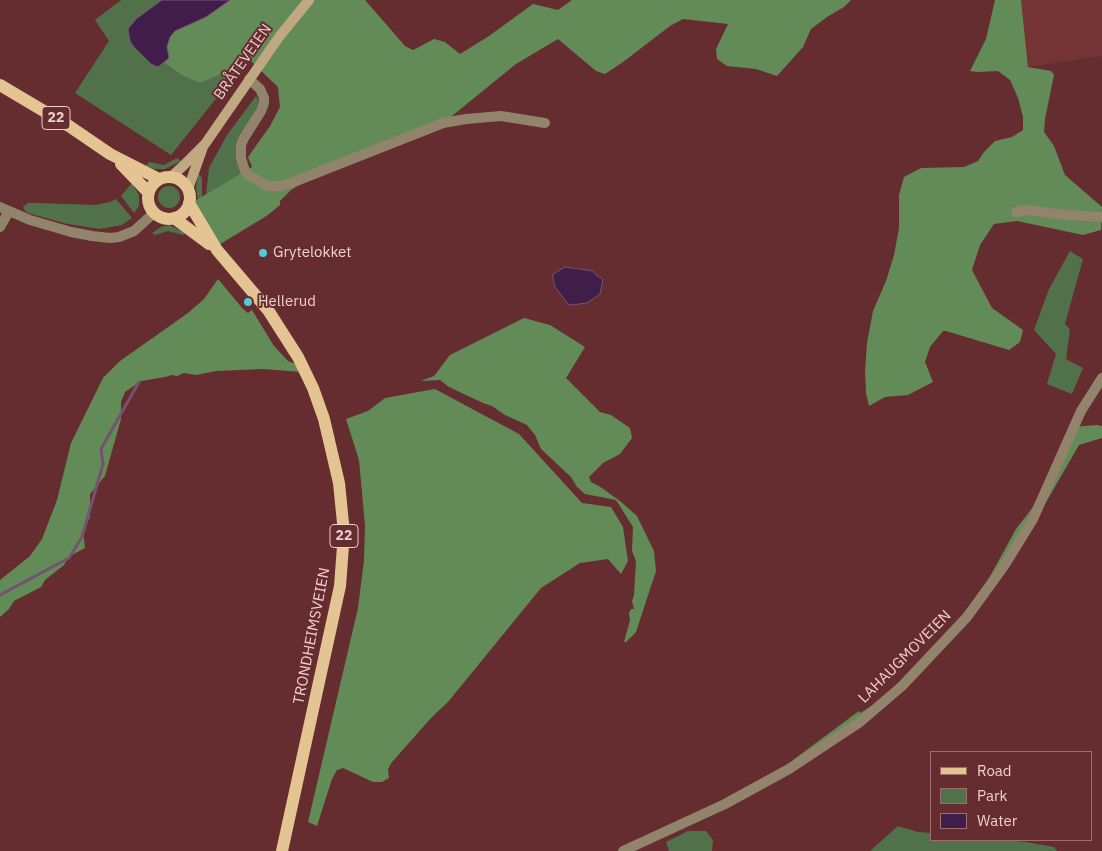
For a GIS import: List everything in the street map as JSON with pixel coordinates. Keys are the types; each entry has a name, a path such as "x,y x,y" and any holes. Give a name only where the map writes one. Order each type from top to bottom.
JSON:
{"main road":[{"name":"BRÅTEVEIEN","path":"165,178 184,165 204,144 279,37 309,0"},
{"name":"22","path":"0,85 69,126 110,154 148,192 148,201 154,213 163,218 174,218"},
{"name":"BRÅTEVEIEN","path":"188,189 204,144"},
{"name":"22","path":"110,154 165,178 181,180 188,189 189,204"},
{"path":"148,192 152,184 165,178"},
{"path":"174,218 185,211 189,204"},
{"name":"TRONDHEIMSVEIEN","path":"189,204 217,250 268,310 306,372 319,404 328,434 341,500 344,550 340,586 282,851"},
{"name":"TRONDHEIMSVEIEN","path":"174,218 217,250"}],"street":[{"path":"249,79 260,89 264,102 261,111 241,145 241,158 245,171 250,176 268,186 274,187 291,183 443,123 466,118 501,116 545,123"},
{"path":"0,227 4,209 30,220 71,232 110,238 119,237 134,231 154,213"},
{"path":"1016,212 1026,210 1102,217"},
{"name":"LAHAUGMOVEIEN","path":"623,851 725,804 781,773 860,722 908,680 967,617 1004,566 1033,519 1081,410 1102,378"}],"shaded area":[{"path":"1021,0 1102,0 1102,56 1028,67"}],"green space":[{"path":"121,0 293,0 171,155 75,93 109,41 95,20"},
{"path":"230,0 365,0 405,46 413,50 434,39 445,42 460,54 489,36 533,4 558,10 572,0 851,0 844,7 811,29 803,47 777,76 756,69 727,66 717,59 716,49 728,24 683,19 670,26 605,74 596,71 558,39 516,64 431,133 305,181 291,190 280,201 280,205 268,215 217,246 186,206 252,167 248,157 270,126 280,107 278,87 251,61 200,83 182,75 164,62 169,58 167,47 170,37 175,31 206,17"},
{"path":"995,0 1021,0 1028,67 1051,71 1054,75 1044,132 1054,146 1065,175 1102,207 1101,230 1083,235 1017,221 994,224 980,245 972,270 992,308 1023,330 1020,342 1009,350 943,331 930,347 925,362 933,382 908,395 885,397 869,406 866,393 865,371 867,343 873,311 886,281 894,255 899,228 899,195 904,177 921,168 964,167 978,161 995,141 1012,137 1023,130 1023,117 1018,98 1010,80 998,71 970,71 986,39"},
{"path":"256,96 259,101 258,106 246,127 246,177 206,194 209,168 227,135"},
{"path":"177,158 181,161 165,169 154,169 146,166 149,162 164,165"},
{"path":"198,173 202,178 202,200 199,205 196,189"},
{"path":"132,183 139,195 139,206 134,213 121,196"},
{"path":"169,186 179,193 180,197 173,207 169,208 159,201 158,197 165,187"},
{"path":"116,199 132,218 122,225 100,229 68,224 31,214 26,212 23,207 28,203 96,205"},
{"path":"169,225 186,233 183,235 168,231 155,235 152,233 161,227"},
{"path":"1070,251 1083,259 1065,324 1070,329 1066,359 1083,368 1072,394 1047,384 1056,354 1034,330 1049,289"},
{"path":"218,279 243,309 248,313 252,310 274,346 288,361 307,368 302,372 263,369 216,371 196,375 184,373 177,376 172,375 141,381 125,392 121,402 121,419 105,476 90,494 90,517 83,531 85,548 68,557 64,565 45,580 41,587 14,601 9,609 0,617 0,580 30,556 42,539 57,500 71,443 103,378 120,361 188,313 204,299"},
{"path":"524,318 550,325 585,347 566,378 600,412 611,415 630,428 632,438 620,454 603,463 589,477 591,482 620,501 637,516 654,551 656,571 636,632 626,642 624,642 630,620 629,613 631,609 634,609 632,601 636,561 632,551 633,527 616,500 585,494 577,487 571,477 541,449 535,435 527,425 505,415 492,406 449,387 440,380 421,381 434,376 450,355"},
{"path":"435,389 519,434 582,503 611,507 623,527 628,561 621,574 608,559 580,563 541,588 448,702 392,762 388,769 389,778 382,782 373,782 343,768 337,770 332,779 317,826 308,822 358,608 364,560 365,525 359,460 346,419 368,411 385,398"},
{"path":"1102,426 1102,438 1079,445 1045,504 991,588 906,682 798,765 793,760 859,711 860,713 877,703 892,690 976,602 1016,529 1033,507 1072,427"},
{"path":"898,826 918,832 930,833 930,841 1015,841 1054,847 1057,851 870,851"},
{"path":"688,831 706,831 713,840 712,851 669,851 666,842"}],"water":[{"path":"162,0 230,0 206,17 175,31 170,37 167,47 169,58 158,67 151,64 134,47 130,41 128,29 136,19"},
{"path":"565,267 593,271 603,279 600,294 587,303 568,304 555,287 553,279 553,274"}],"waterway":[{"path":"0,595 69,558 82,537 103,464 101,449 139,382"}],"place":[{"name":"Grytelokket","path":"263,253"},
{"name":"Hellerud","path":"248,302"}]}
